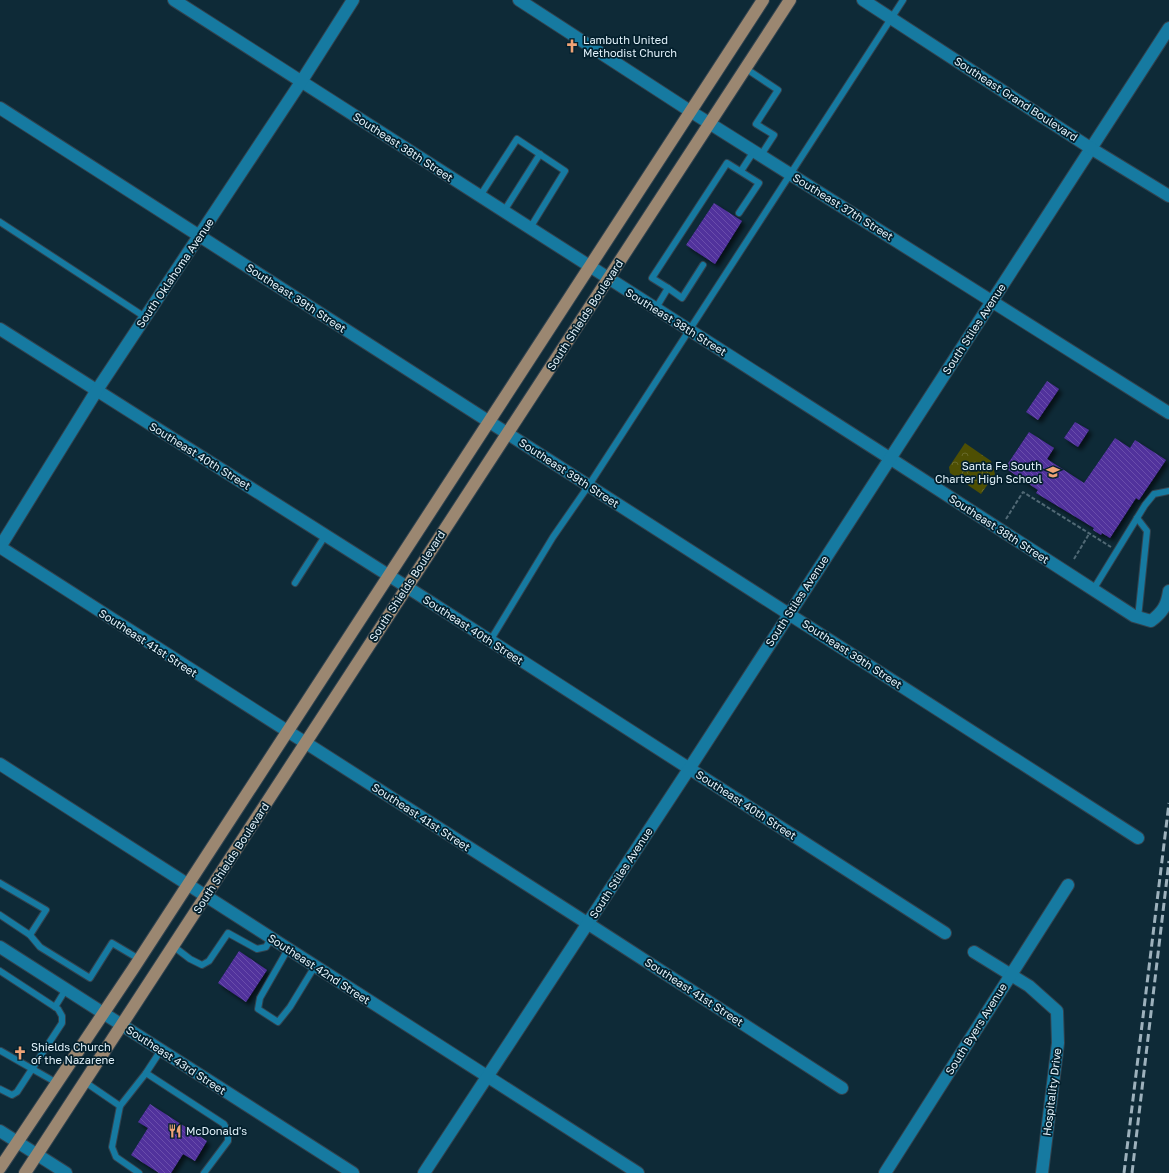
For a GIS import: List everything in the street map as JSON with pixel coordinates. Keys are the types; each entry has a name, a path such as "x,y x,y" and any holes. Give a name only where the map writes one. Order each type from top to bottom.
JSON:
{"main road":[{"name":"South Shields Boulevard","path":"0,1168 104,1013 763,0"},
{"name":"South Shields Boulevard","path":"25,1173 790,0"}],"street":[{"name":"Southeast 38th Street","path":"174,0 1138,618"},
{"name":"Southeast 37th Street","path":"519,0 690,111 1169,413"},
{"name":"Southeast Grand Boulevard","path":"863,0 1092,149 1169,196"},
{"name":"South Oklahoma Avenue","path":"0,547 97,390 200,237 301,82 350,1"},
{"name":"South Stiles Avenue","path":"424,1173 891,459 991,301 1092,149 1169,28"},
{"name":"Southeast 39th Street","path":"0,108 1138,838"},
{"name":"Southeast 40th Street","path":"0,329 407,587 945,934"},
{"name":"Southeast 41st Street","path":"0,547 287,732 588,923 842,1088"},
{"path":"1138,618 1151,621 1159,615 1166,606 1169,591"},
{"name":"Southeast 42nd Street","path":"0,764 638,1173"},
{"name":"South Byers Avenue","path":"885,1173 1068,885"},
{"name":"Southeast 43rd Street","path":"0,947 353,1173"},
{"path":"974,952 1010,976"},
{"name":"Hospitality Drive","path":"1010,976 1039,994 1057,1011 1058,1043 1042,1173"},
{"path":"0,1131 66,1173"}],"lane":[{"path":"490,641 553,538 589,486 903,0"},
{"path":"741,172 774,135 756,124 778,90 745,68"},
{"path":"480,196 517,139 565,171 530,228"},
{"path":"504,211 540,154"},
{"path":"703,265 682,298 652,278 728,163 759,183 738,213"},
{"path":"0,222 145,317"},
{"path":"656,308 668,288"},
{"path":"1093,590 1137,518 1154,494 1169,492"},
{"path":"1137,518 1147,531 1138,618"},
{"path":"295,583 325,536"},
{"path":"0,883 46,910 30,935"},
{"path":"0,915 30,935 40,946 90,978 112,943 139,959"},
{"path":"174,946 190,959 202,965 209,961 228,933 257,949 266,947 271,938"},
{"path":"288,949 260,998 258,1009 278,1022 290,1007 315,966"},
{"path":"0,971 55,1006 62,1016 62,1023 17,1092 12,1094 0,1089"},
{"path":"55,1006 66,989"},
{"path":"139,1173 116,1157 112,1147 120,1106 146,1073 161,1050"},
{"path":"1,1051 57,1083"},
{"path":"146,1073 227,1128 228,1141 204,1173"},
{"path":"85,1082 120,1106"}],"path":[{"path":"1004,522 1023,492 1112,547"},
{"path":"1074,559 1089,534"}],"green space":[{"path":"965,443 991,461 995,474 981,494 950,473 949,467"}],"building":[{"path":"714,203 742,221 715,264 686,245"},
{"path":"1047,381 1059,389 1038,420 1026,412"},
{"path":"1075,422 1089,430 1078,447 1064,438"},
{"path":"1029,432 1054,448 1047,459 1084,483 1115,438 1130,448 1135,440 1166,460 1139,500 1136,498 1110,538 1102,533 1101,535 1093,530 1094,528 1036,493 1038,490 1005,468"},
{"path":"239,951 267,970 246,1002 218,983"},
{"path":"150,1104 207,1141 195,1161 183,1154 171,1173 159,1173 131,1155 148,1128 138,1122"}],"railway":[{"path":"1124,1173 1169,803"},
{"path":"1132,1173 1169,861"}],"place":[{"name":"Lambuth United Methodist Church","path":"572,46"},
{"name":"Santa Fe South Charter High School","path":"1053,472"},
{"name":"Shields Church of the Nazarene","path":"20,1053"},
{"name":"McDonald's","path":"175,1131"}]}
